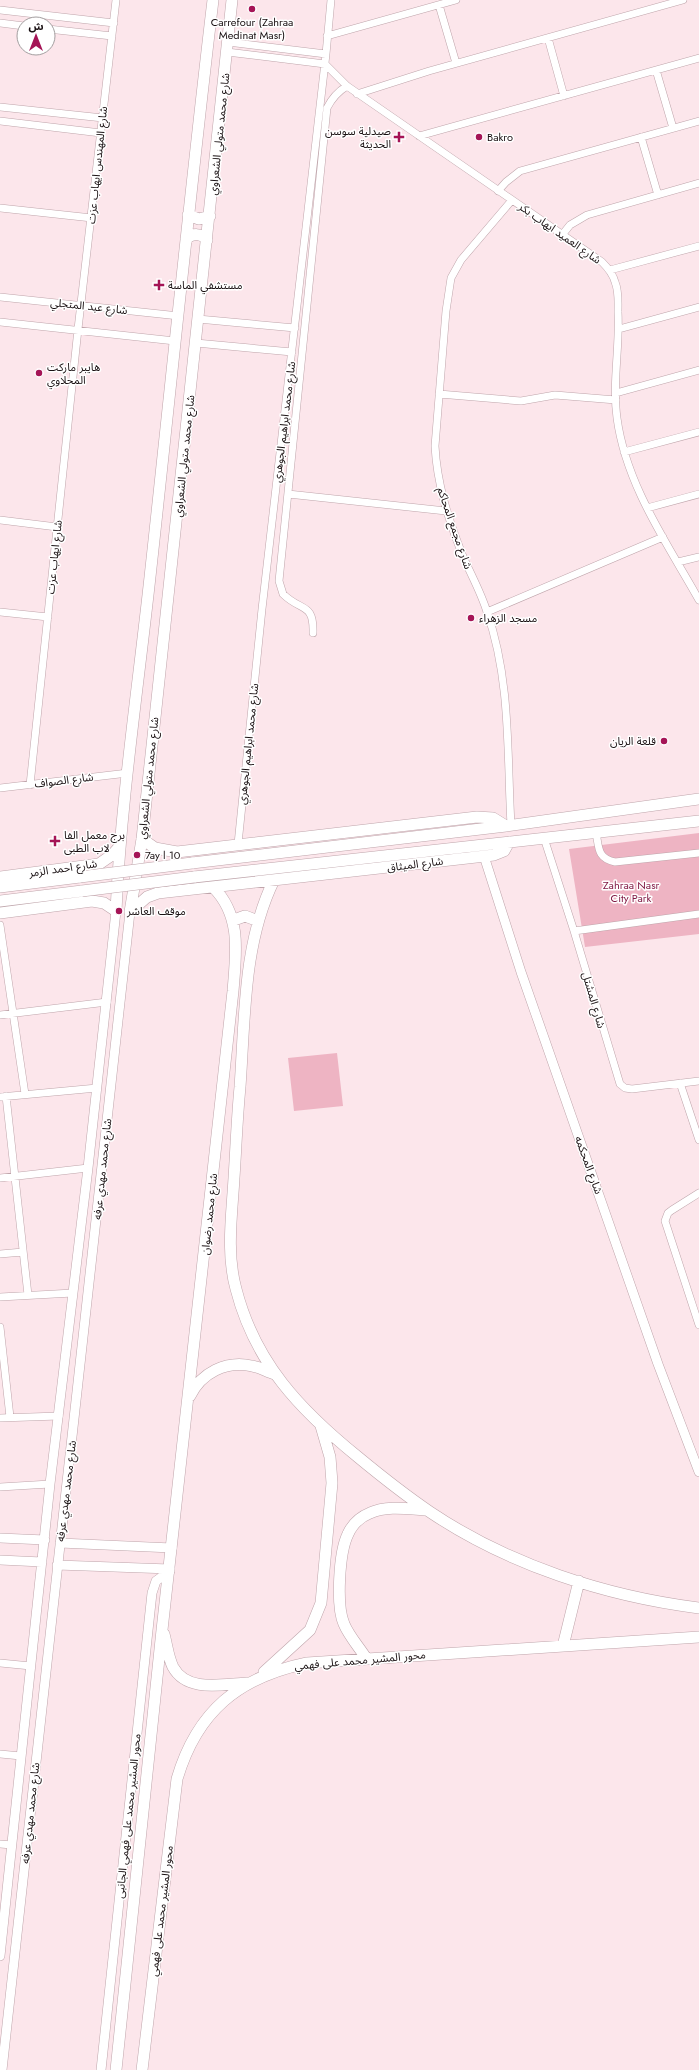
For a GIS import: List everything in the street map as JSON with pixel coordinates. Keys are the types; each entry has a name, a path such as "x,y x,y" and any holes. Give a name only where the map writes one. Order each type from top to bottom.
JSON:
{"main road":[{"name":"شارع محمد متولي الشعراوي","path":"116,912 119,847 213,0"},
{"name":"شارع محمد متولي الشعراوي","path":"130,912 142,839 232,0"},
{"path":"188,215 199,219 210,216"},
{"path":"186,239 195,234 202,236 207,240"},
{"path":"133,727 136,733 142,735 150,733 154,728"},
{"path":"130,754 135,748 143,747 151,755"},
{"path":"0,887 508,826 699,799"},
{"path":"142,839 155,848 170,852 477,817 493,818 508,826"},
{"path":"0,901 194,876 699,821"},
{"name":"شارع الميثاق","path":"130,912 152,895 499,854 504,851 509,842"},
{"name":"شارع احمد الزمر","path":"0,877 88,866 108,859 119,847"},
{"path":"170,852 167,860 166,873 168,880 176,891"},
{"path":"88,866 95,877 96,886 88,901"},
{"name":"شارع محمد رضوان","path":"274,880 258,921 250,966 237,1115 231,1263 235,1286 244,1315 258,1347 275,1374 298,1403 321,1425"},
{"name":"شارع محمد رضوان","path":"172,1548 233,990 236,949 234,920 226,903 213,887"},
{"path":"0,913 88,901 100,902 116,912"},
{"path":"234,920 245,916 258,921"},
{"path":"188,1400 194,1388 203,1378 213,1371 226,1366 239,1364 252,1366 275,1374"},
{"path":"321,1425 395,1486 427,1510 485,1544 516,1558 579,1581 640,1598 699,1608"},
{"path":"257,1678 304,1638 315,1622 320,1608 332,1483 330,1457 321,1425"},
{"path":"366,1658 344,1625 338,1600 344,1543 348,1534 360,1519 377,1510 389,1508 427,1510"},
{"path":"116,2070 172,1548"},
{"path":"563,1646 579,1581"},
{"path":"162,1630 172,1665 184,1680 202,1685 247,1683"},
{"name":"محور المشير محمد على فهمي","path":"142,2070 177,1779 189,1746 198,1730 221,1703 247,1683 257,1678 283,1668 307,1663 699,1637"}],"street":[{"name":"شارع المهندس ايهاب عزت","path":"78,329 116,0"},
{"name":"شارع محمد ابراهيم الجوهري","path":"238,844 331,0"},
{"path":"327,36 456,0"},
{"path":"357,94 456,63 682,0"},
{"path":"439,5 456,63"},
{"path":"0,10 114,23"},
{"path":"0,23 16,25"},
{"path":"56,30 112,36"},
{"path":"548,38 564,96"},
{"path":"227,47 326,54"},
{"path":"227,47 325,64"},
{"path":"419,136 446,130 699,58"},
{"name":"شارع العميد ايهاب بكر","path":"325,64 357,94 562,234 602,262 610,270 616,282 619,330 616,396 624,452 639,493 699,600"},
{"path":"656,70 673,128"},
{"path":"313,634 313,617 310,612 288,599 280,588 327,108 331,99 347,86"},
{"path":"0,107 103,118"},
{"path":"0,121 101,133"},
{"path":"498,191 506,182 520,172 699,121"},
{"path":"641,137 658,195"},
{"path":"562,234 570,225 587,215 699,184"},
{"name":"شارع مجمع المحاكم","path":"508,826 504,688 501,666 487,612 462,554 446,511 439,484 436,462 447,304 451,278 461,260 512,200"},
{"path":"0,208 92,218"},
{"path":"610,270 699,246"},
{"name":"شارع عبد المتجلي","path":"0,297 82,304 179,316"},
{"path":"619,330 699,308"},
{"path":"198,319 295,328"},
{"path":"0,322 78,329 175,341"},
{"name":"شارع ايهاب عزت","path":"30,784 78,329"},
{"path":"196,342 292,352"},
{"path":"440,394 521,401 555,395 616,396 699,370"},
{"path":"624,452 699,432"},
{"path":"288,494 446,511"},
{"path":"647,508 699,494"},
{"path":"0,520 57,527"},
{"path":"487,612 663,537"},
{"path":"678,562 699,556"},
{"path":"0,612 48,617"},
{"name":"شارع الصواف","path":"0,788 128,773"},
{"path":"596,832 600,854 606,860 614,862 699,853"},
{"name":"شارع المشتل","path":"544,838 574,931 620,1084 625,1088 632,1088 699,1081"},
{"name":"شارع المحكمه","path":"484,856 521,972 658,1364 699,1472"},
{"name":"شارع محمد مهدي عرفه","path":"0,1956 4,1891 12,1845 50,1484 88,1168 116,912"},
{"name":"شارع محمد مهدي عرفه","path":"2,2070 130,912"},
{"path":"574,931 699,914"},
{"path":"0,925 25,1094"},
{"path":"0,1015 107,1002"},
{"path":"680,1084 699,1140"},
{"path":"28,1295 16,1176 3,1096 97,1088"},
{"path":"0,1178 88,1168"},
{"path":"699,1193 668,1213 665,1221 699,1325"},
{"path":"0,1254 23,1252"},
{"path":"0,1297 73,1293"},
{"path":"0,1327 4,1392 10,1417"},
{"path":"0,1418 59,1416"},
{"path":"53,1462 58,1469 69,1469"},
{"path":"0,1487 60,1484 66,1491"},
{"path":"0,1538 45,1540"},
{"path":"60,1543 172,1548"},
{"path":"0,1560 42,1562"},
{"path":"58,1565 170,1570"},
{"name":"محور المشير محمد على فهمي الجانبى","path":"101,2070 152,1594 156,1581 170,1570"},
{"path":"0,1663 31,1666"},
{"path":"0,1754 21,1756"},
{"path":"0,1844 12,1845"}],"green space":[{"name":"Zahraa Nasr City Park","path":"699,833 699,934 585,947 569,849"},
{"path":"337,1053 343,1106 294,1111 288,1058"}],"place":[{"name":"Carrefour (Zahraa Medinat Masr)","path":"252,9"},
{"name":"صيدلية سوسن الحديثة","path":"399,137"},
{"name":"Bakro","path":"479,137"},
{"name":"مستشفي الماسة","path":"159,285"},
{"name":"هايبر ماركت المحلاوي","path":"39,373"},
{"name":"مسجد الزهراء","path":"471,618"},
{"name":"قلعة الريان","path":"664,741"},
{"name":"برج معمل الفا لاب الطبى","path":"55,841"},
{"name":"7ay l 10","path":"137,855"},
{"name":"موقف العاشر","path":"119,911"}]}
